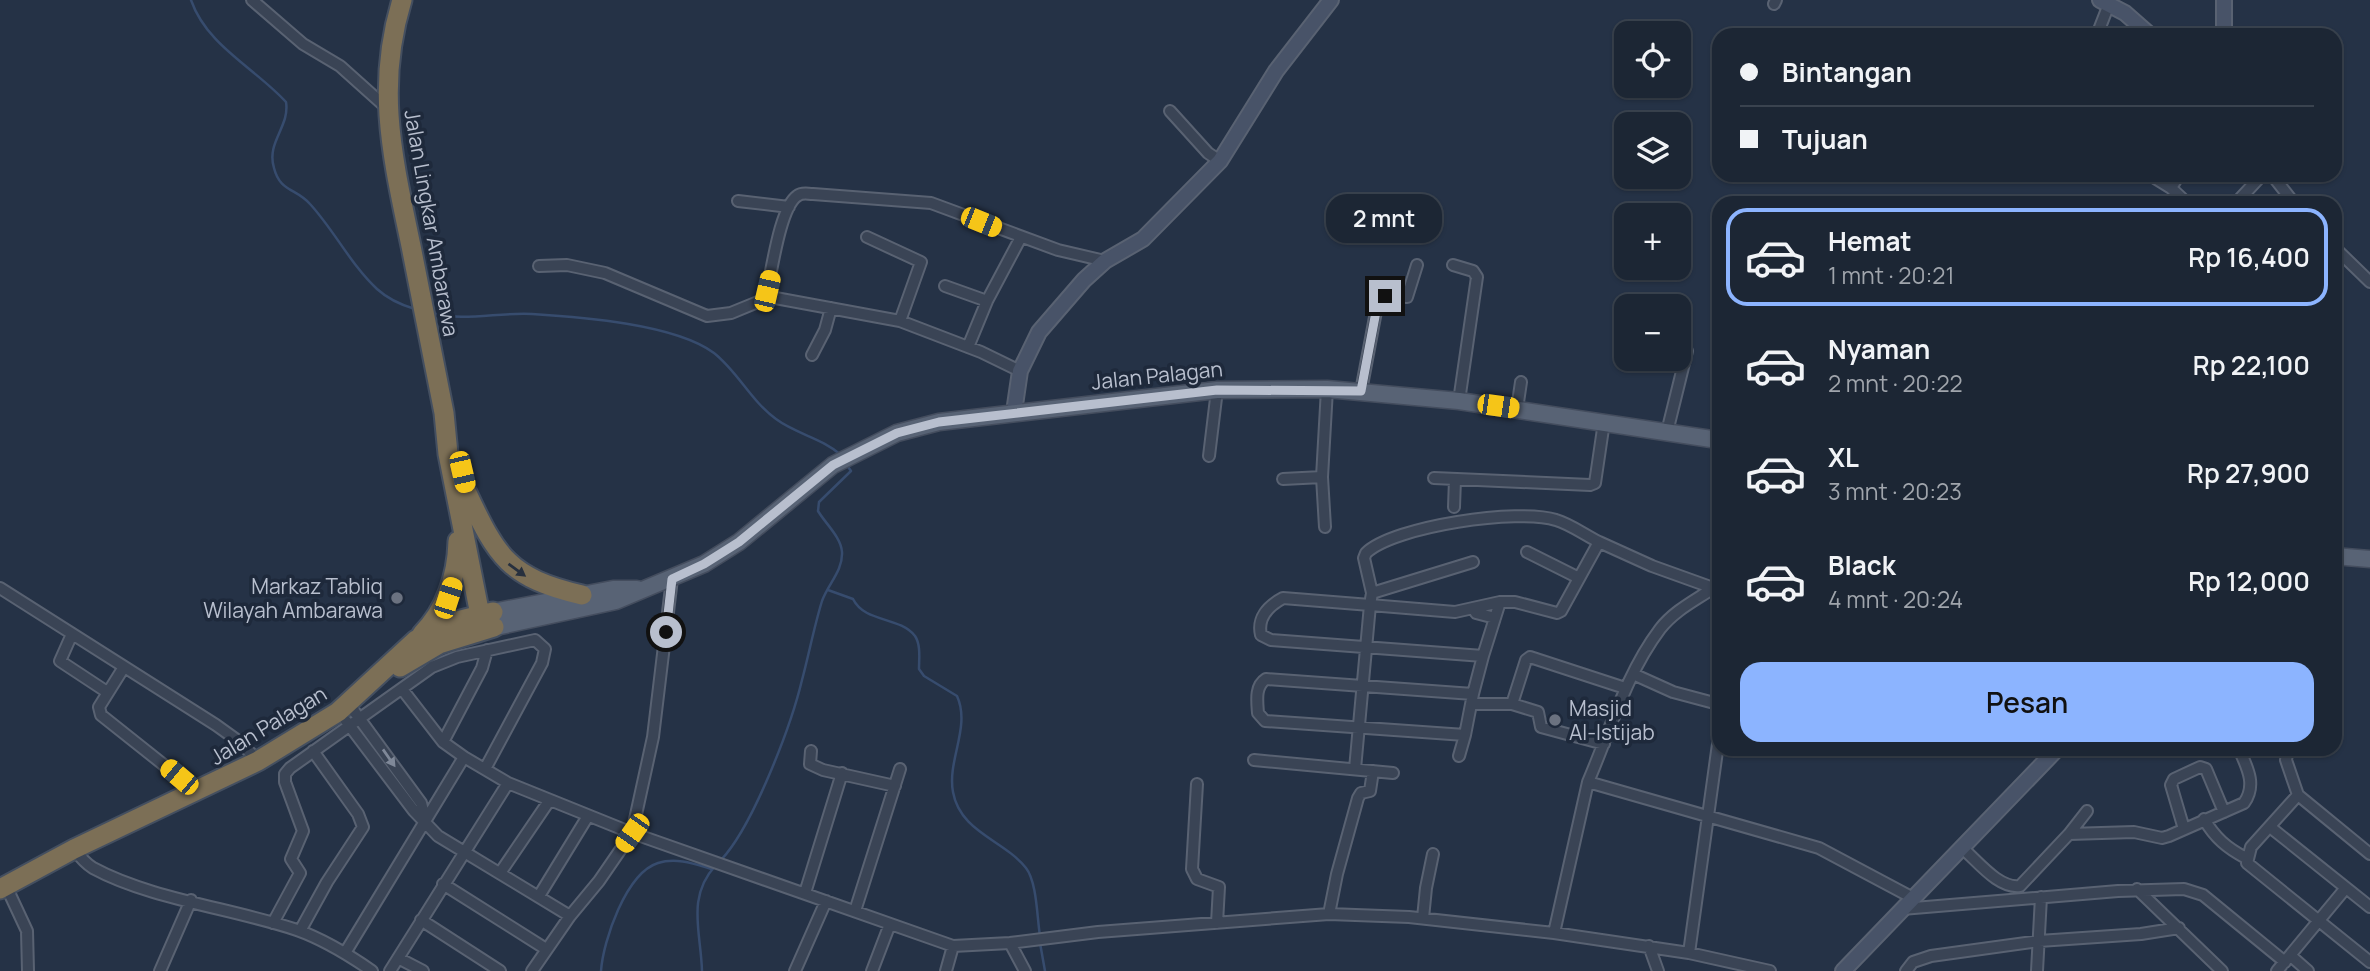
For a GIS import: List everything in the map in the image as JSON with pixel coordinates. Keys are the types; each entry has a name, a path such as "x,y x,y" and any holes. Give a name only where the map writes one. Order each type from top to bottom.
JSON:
{"highway":[{"name":"Jalan Lingkar Ambarawa","path":"402,0 392,35 387,75 395,166 444,413 457,450 461,493 488,627"},
{"path":"461,493 506,562 528,578 555,589 582,594"},
{"path":"416,640 432,624 448,598 456,571 461,493"},
{"name":"Jalan Palagan","path":"3,888 75,849 194,794 346,714 378,673 416,640 441,628 488,627"},
{"name":"Jalan Palagan","path":"366,687 439,644 488,627"}],"main road":[{"name":"Jalan Palagan","path":"488,627 616,601 672,579 704,564 739,542 833,465 897,433 939,422 1217,390 1327,389 1459,401 1712,439"},
{"path":"2342,557 2370,559"},
{"name":"Jalan Palagan","path":"488,627 582,594 646,588"}],"street":[{"path":"252,0 286,31 340,66 388,109"},
{"path":"1014,412 1020,371 1039,332 1105,261 1143,239 1220,162 1276,71 1331,0"},
{"path":"2224,0 2224,28"},
{"path":"2098,28 2104,2 2140,28"},
{"path":"1170,111 1208,153 1220,162"},
{"path":"2161,182 2180,196"},
{"path":"2171,188 2175,182"},
{"path":"2242,196 2256,182"},
{"path":"2278,182 2288,196"},
{"path":"770,297 767,291 789,206 795,197 802,194 932,203 1058,250 1105,261"},
{"path":"738,201 789,206"},
{"path":"867,237 920,262 900,321"},
{"path":"968,347 987,302 1021,237"},
{"path":"2342,255 2370,282"},
{"path":"540,266 568,265 606,273 707,316 731,313 770,297 900,321 968,347 1020,371"},
{"path":"1361,391 1378,301 1385,296 1407,297 1417,265"},
{"path":"1453,265 1474,271 1477,277 1459,401"},
{"path":"945,286 987,302"},
{"path":"812,355 825,330 831,308"},
{"path":"1667,432 1682,371"},
{"path":"1517,409 1521,382"},
{"path":"1325,527 1322,477 1327,389"},
{"path":"1209,456 1217,390"},
{"path":"1434,478 1578,486 1595,483 1604,422"},
{"path":"1283,480 1322,477"},
{"path":"1454,507 1455,479"},
{"path":"1355,769 1371,599 1364,558 1366,553 1397,537 1453,523 1531,517 1555,520 1599,542 1712,588"},
{"path":"1483,656 1264,639 1260,623 1269,608 1283,598 1371,599 1407,607 1455,612 1500,602 1515,602 1557,613 1561,611 1599,542"},
{"path":"1527,552 1579,578"},
{"path":"1371,599 1399,584 1473,562"},
{"path":"532,971 545,949 599,881 632,833 653,737 672,579"},
{"path":"1399,584 1407,607"},
{"path":"0,588 216,725 241,743 258,761"},
{"path":"1555,933 1588,782 1625,688 1660,628 1679,610 1712,591"},
{"path":"1459,756 1483,656 1500,602"},
{"path":"1473,608 1476,614 1495,618"},
{"path":"362,719 432,667 457,656 488,627"},
{"path":"443,742 482,668 488,627"},
{"path":"485,769 545,655 541,643 535,639 488,627"},
{"path":"72,634 60,662 107,692"},
{"path":"1511,704 1526,660 1530,657 1625,688"},
{"path":"124,667 99,707 101,715 179,777 194,794"},
{"path":"1633,674 1673,692 1712,702"},
{"path":"1465,735 1273,722 1261,719 1257,693 1261,682 1266,678 1511,704 1540,713 1541,727 1604,744"},
{"path":"402,689 443,742 508,783 632,833 953,946 1329,914 1423,918 1555,933 1689,953 1770,971"},
{"path":"346,714 414,811 438,836 570,916"},
{"path":"346,714 362,719"},
{"path":"346,714 362,719 421,803 426,822"},
{"path":"273,923 300,873 291,859 303,831 285,782 285,774 313,751 346,714"},
{"path":"300,931 327,882 363,827 358,814 313,751"},
{"path":"811,751 810,764 823,770 895,786"},
{"path":"1689,953 1717,756"},
{"path":"1843,971 2050,756"},
{"path":"2070,834 2134,832 2162,838 2244,803 2251,793 2248,770 2242,756"},
{"path":"2286,756 2298,795 2370,854"},
{"path":"345,953 464,757"},
{"path":"1254,760 1393,773"},
{"path":"2184,829 2171,785 2174,779 2200,767 2206,769 2224,812"},
{"path":"855,911 900,769"},
{"path":"1329,914 1358,798 1361,793 1370,792 1373,771"},
{"path":"805,893 842,774"},
{"path":"1588,782 1819,848 1913,898"},
{"path":"390,971 508,783"},
{"path":"1198,784 1192,869 1197,879 1219,887 1217,923"},
{"path":"2246,858 2251,847 2298,795"},
{"path":"500,873 549,801"},
{"path":"1961,847 2003,883 2013,887 2020,886 2070,834 2087,811"},
{"path":"539,896 588,816"},
{"path":"2204,819 2213,834 2227,848 2246,858 2251,867 2370,962"},
{"path":"2270,827 2370,907"},
{"path":"75,849 84,862 94,868 150,890 300,931 345,953 372,971"},
{"path":"1423,918 1433,854"},
{"path":"443,884 545,949"},
{"path":"3,888 27,932 28,971"},
{"path":"1902,909 2137,889 2184,889 2203,895 2308,971"},
{"path":"2137,889 2179,928 2218,970"},
{"path":"2277,971 2345,889"},
{"path":"2037,971 2041,897"},
{"path":"160,971 191,900"},
{"path":"796,971 826,901"},
{"path":"421,920 500,971"},
{"path":"872,971 890,924"},
{"path":"1906,971 1913,962 1931,956 2179,928"},
{"path":"1010,943 1025,971"},
{"path":"949,970 953,946"},
{"path":"1649,946 1658,971"},
{"path":"398,958 423,971"}],"waterway":[{"path":"191,0 198,16 220,44 286,102 285,119 275,142 272,159 280,182 310,204 377,289 395,301 415,309"},
{"path":"431,313 456,317 519,314 576,317 627,324 676,335 714,353 759,404 776,419 826,444 841,455"},
{"path":"721,860 746,824 780,748 797,700 822,601 842,559 839,541 818,511 819,502 851,471 846,464"},
{"path":"828,590 853,599 858,607 866,612 908,630 917,640 919,669 924,676 957,696 961,720 952,780 957,806 973,826 1017,858 1030,874 1040,936"},
{"path":"601,971 606,943 618,909 646,869 658,863 672,861 712,869"},
{"path":"702,971 698,902 707,877 716,865"},
{"path":"1040,943 1045,971"}],"place":[{"name":"Markaz Tabliq Wilayah Ambarawa","path":"397,598"},
{"name":"Masjid Al-Istijab","path":"1555,720"}],"route":[{"path":"666,632 672,579 704,564 739,542 833,465 859,450 897,433 939,422 1014,412 1217,390 1361,391 1371,326 1378,301 1385,296"}]}
